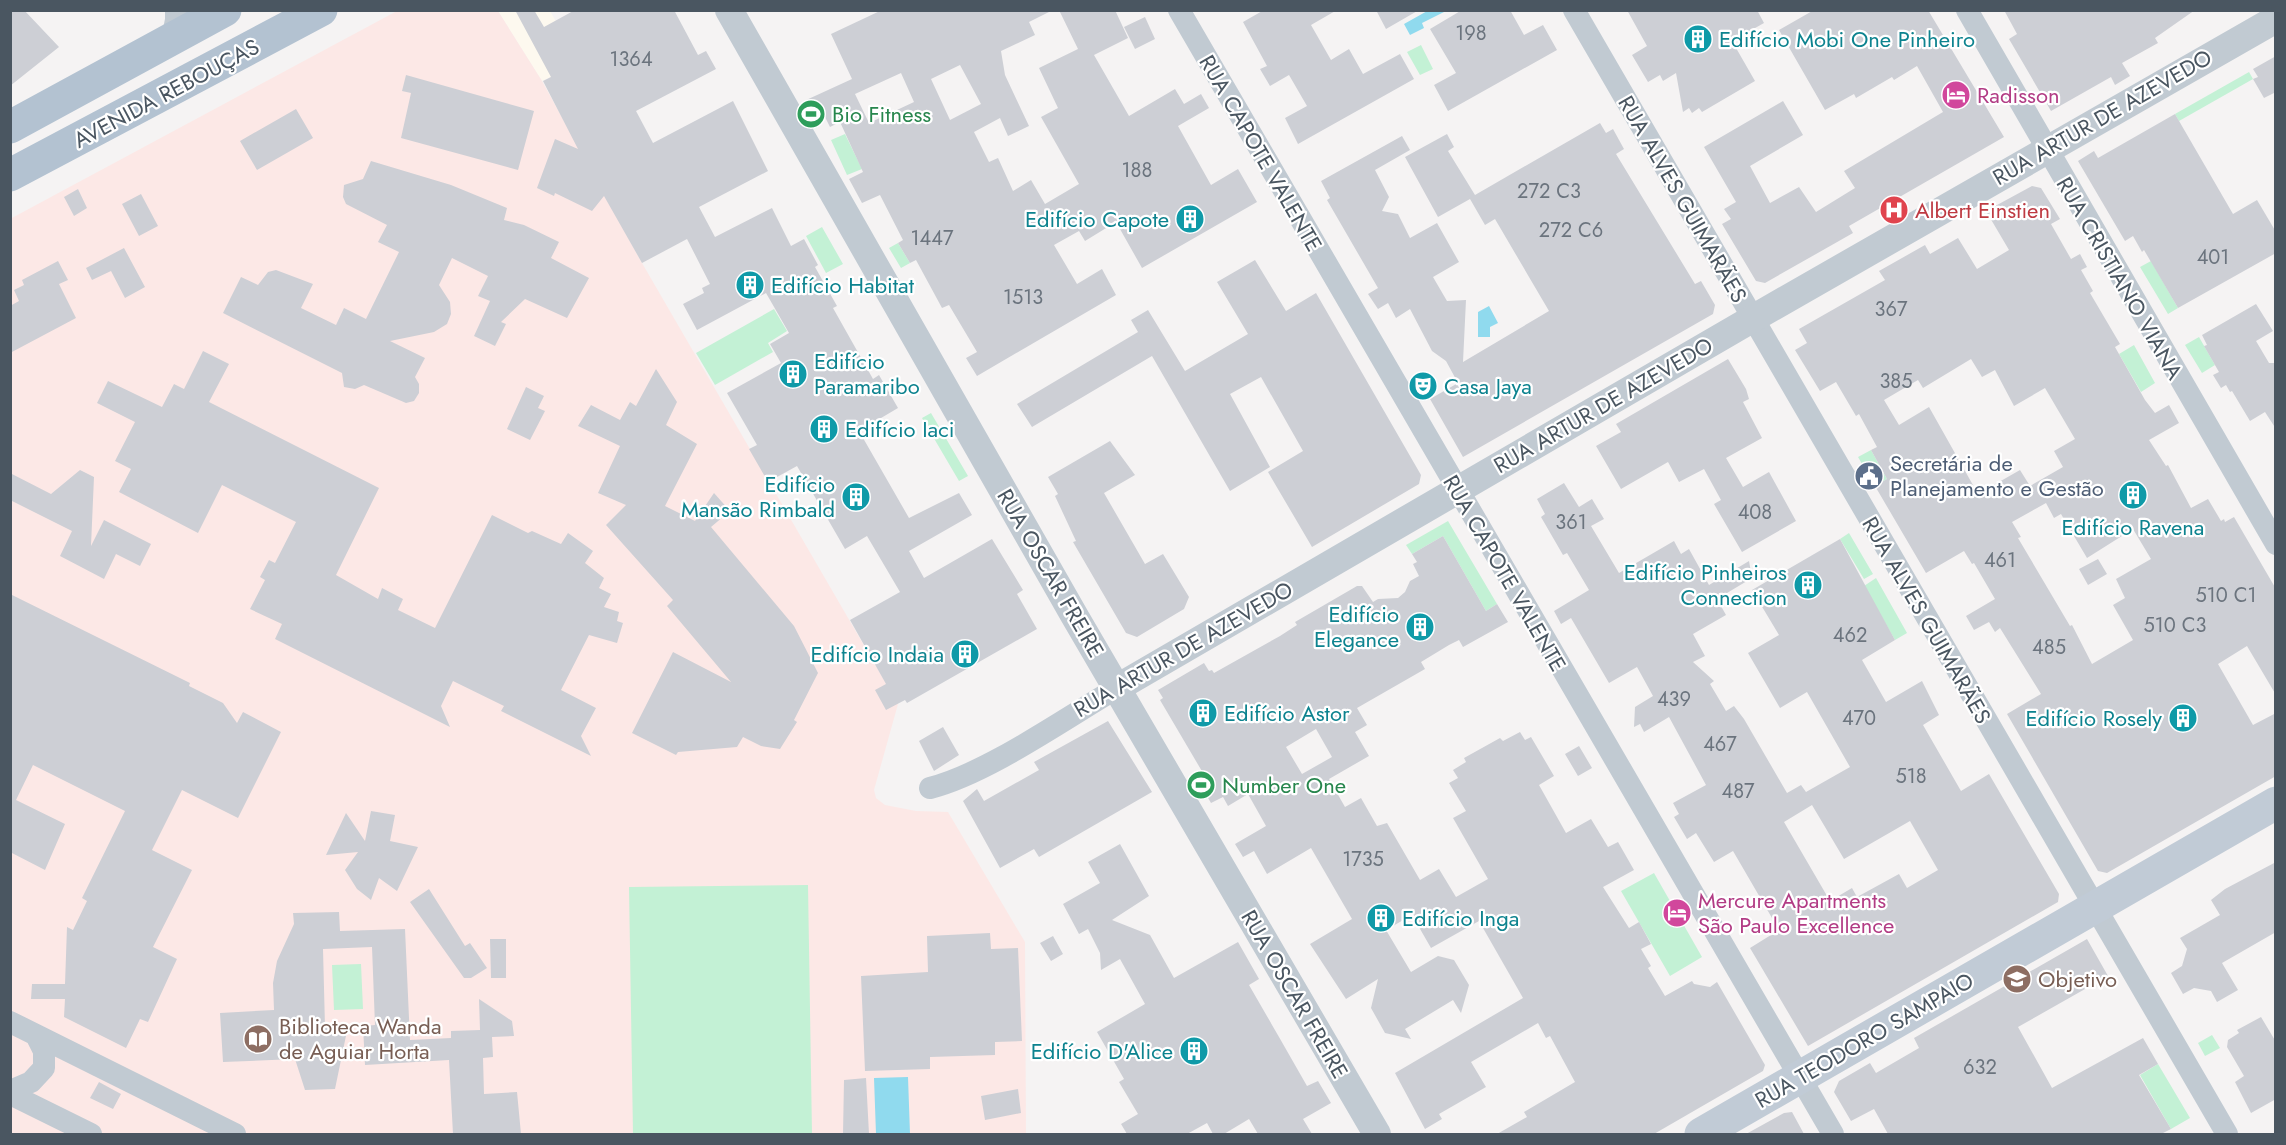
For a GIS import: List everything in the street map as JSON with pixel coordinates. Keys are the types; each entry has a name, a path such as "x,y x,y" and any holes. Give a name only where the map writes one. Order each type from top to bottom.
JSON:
{"main road":[{"name":"AVENIDA REBOUÇAS","path":"10,127 174,25 225,10"},
{"name":"AVENIDA REBOUÇAS","path":"10,175 321,10"},
{"name":"RUA TEODORO SAMPAIO","path":"1701,1134 2276,803"}],"street":[{"name":"RUA OSCAR FREIRE","path":"729,10 1117,688 1377,1134"},
{"name":"RUA CAPOTE VALENTE","path":"1179,10 1833,1134"},
{"name":"RUA ALVES GUIMARÃES","path":"1574,10 2227,1134"},
{"name":"RUA CRISTIANO VIANA","path":"1967,10 2045,150 2276,544"},
{"name":"RUA ARTUR DE AZEVEDO","path":"930,788 949,783 1000,757 1752,319 2276,19"},
{"path":"10,1092 31,1082 44,1068 44,1051 19,1027"},
{"path":"19,1027 235,1134"},
{"path":"10,1092 91,1134"}],"shaded area":[{"path":"397,11 498,11 542,81 642,263 898,704 874,790 876,798 885,805 916,811 948,812 1025,942 1026,1134 11,1134 10,219"},
{"path":"498,11 550,11 580,63 542,81"}],"green space":[{"path":"1421,45 1433,69 1420,75 1407,52"},
{"path":"2249,72 2253,79 2179,121 2175,114"},
{"path":"845,134 862,169 847,175 831,140"},
{"path":"822,227 843,264 826,273 806,236"},
{"path":"898,243 910,263 901,268 889,248"},
{"path":"2151,261 2178,308 2168,314 2140,267"},
{"path":"774,309 787,331 768,343 773,352 715,385 696,353"},
{"path":"2199,337 2215,365 2202,373 2185,345"},
{"path":"2134,345 2155,383 2141,392 2119,354"},
{"path":"931,413 968,476 959,481 922,418"},
{"path":"1871,450 1887,479 1875,486 1858,457"},
{"path":"1448,521 1497,604 1486,611 1443,536 1412,554 1406,545"},
{"path":"1849,533 1873,574 1864,579 1840,539"},
{"path":"1876,578 1907,633 1895,640 1864,586"},
{"path":"1654,873 1702,957 1670,976 1621,891"},
{"path":"808,885 812,1134 633,1134 629,887"},
{"path":"361,964 363,1009 334,1010 332,965"},
{"path":"2212,1035 2220,1048 2205,1056 2198,1043"},
{"path":"2158,1064 2190,1118 2171,1129 2140,1075"}],"water":[{"path":"1429,10 1446,11 1422,23 1424,28 1410,35 1404,24"},
{"path":"1489,306 1498,323 1490,327 1490,337 1478,337 1478,312"},
{"path":"908,1077 910,1134 876,1134 874,1078"}],"building":[{"path":"10,10 24,10 59,47 10,86"},
{"path":"515,10 534,10 544,27 575,10 674,10 698,55 706,51 716,69 636,111 653,143 733,101 768,171 699,207 715,237 772,208 791,246 804,239 818,265 815,267 837,306 833,308 873,379 879,375 898,408 859,431 909,518 959,493 972,515 909,551 924,578 992,539 1023,590 1017,594 1037,629 907,703 905,700 886,710 875,690 886,684 850,620 900,592 867,536 845,549 797,466 768,482 749,449 757,445 727,393 781,363 770,344 789,333 766,293 697,330 683,304 704,293 702,288 710,284 687,239 642,263 604,196 592,211 555,193 554,196 537,188 555,139 578,149 543,81 551,77"},
{"path":"882,10 1053,10 1029,22 1035,35 1001,51 1005,75 1029,126 1008,136 1000,118 974,132 989,162 998,158 1013,191 1031,180 1045,204 1079,184 1041,117 1058,108 1039,68 1078,49 1059,10 1115,10 1128,38 1094,55 1129,116 1175,89 1184,104 1201,94 1209,108 1178,126 1211,185 1238,169 1257,202 1142,268 1116,222 1085,241 1079,231 1054,245 1077,284 1102,269 1116,295 977,376 966,358 977,352 949,305 942,308 916,260 910,263 898,243 903,240 880,195 862,203 849,179 863,172 840,122 830,127 822,111 812,116 804,101 852,79 831,34","holes":["960,65 981,104 950,120 931,79","901,73 914,102 869,123 855,94"]},
{"path":"1264,10 1337,10 1311,25 1331,60 1349,49 1363,74 1400,54 1414,79 1298,144 1285,118 1307,106 1289,75 1270,86 1260,69 1267,66 1243,22"},
{"path":"1376,10 1419,10 1386,29"},
{"path":"1462,10 1510,10 1524,35 1543,25 1557,50 1448,111 1434,85 1456,73 1430,29"},
{"path":"1627,10 1757,10 1764,23 1732,41 1755,81 1702,112 1699,108 1692,113 1689,108 1683,112 1676,73 1663,81 1660,75 1648,82 1632,55 1647,46"},
{"path":"1814,10 1928,10 2004,137 1849,226 1853,233 1765,283 1756,281 1722,224 1731,219 1724,209 1736,202 1704,147 1783,101 1803,135 1750,166 1770,203 1799,187 1816,212 1855,188 1844,171 1943,112 1917,66 1894,80 1892,77 1856,98 1854,94 1825,110 1779,30"},
{"path":"2004,10 2195,10 2155,38 2158,43 2122,63 2130,76 2115,85 2111,77 2051,111 2009,39 2017,34"},
{"path":"1145,17 1155,39 1135,49 1124,27"},
{"path":"2276,56 2276,92 2264,98 2253,79 2258,77 2253,69"},
{"path":"406,75 534,111 518,170 401,138 411,93 402,91"},
{"path":"296,109 313,138 257,170 240,141"},
{"path":"2175,114 2233,214 2257,200 2276,232 2276,253 2178,308 2144,250 2142,252 2133,236 2125,241 2078,161 2094,151 2098,158"},
{"path":"1600,123 1606,133 1613,129 1624,149 1616,154 1695,284 1701,281 1715,305 1713,314 1463,457 1430,399 1458,383 1446,361 1432,351 1410,309 1396,318 1388,303 1378,309 1368,294 1378,288 1327,200 1330,198 1321,181 1402,136 1410,150 1375,170 1389,197 1382,211 1398,214 1410,238 1437,223 1459,262 1433,277 1447,301 1466,300 1463,362 1549,311 1495,219 1485,225 1470,199 1438,217 1405,157 1447,134 1454,147 1448,151 1475,195"},
{"path":"371,161 451,185 507,208 504,220 524,225 559,242 551,258 589,278 567,318 525,299 501,322 506,324 495,346 474,336 490,301 478,296 488,276 452,258 439,285 450,302 451,314 447,324 434,332 390,341 425,358 415,377 419,384 419,393 414,401 406,403 364,385 355,389 344,387 342,373 223,313 241,277 258,285 268,272 276,270 313,284 301,308 336,325 344,308 366,319 399,252 378,242 387,225 346,204 343,197 344,185 363,179"},
{"path":"2032,186 2041,188 2060,219 2051,224 2071,259 2080,254 2087,267 2081,270 2093,291 2090,293 2120,344 2115,347 2145,400 2155,413 2169,405 2179,423 2149,440 2166,466 2168,465 2191,508 2208,499 2221,521 2224,519 2225,522 2234,517 2276,589 2276,695 2247,646 2218,664 2253,725 2276,713 2276,776 2107,873 2098,871 2007,714 2041,694 2000,628 1995,632 1989,622 1974,630 1966,616 1995,599 1974,563 1972,564 1964,551 1926,573 1875,486 1887,479 1871,450 1877,447 1859,414 1856,416 1836,382 1820,391 1795,350 1807,343 1799,329 1885,280 1879,271 1925,245 1930,254 1958,238 1977,269 2009,250 1986,211","holes":["1971,359 1982,377 1995,370 2014,406 2045,388 2075,439 2054,451 2063,467 2030,486 2020,470 1978,494 1929,407 1899,425 1884,400 1918,380 1923,388","2046,503 2054,518 2061,514 2087,558 2133,529 2151,559 2116,579 2125,598 2113,605 2133,640 2092,664 2072,625 2070,626 2018,538 2021,537 2012,522"]},
{"path":"78,189 87,208 74,216 64,197"},
{"path":"141,194 158,226 139,236 122,204"},
{"path":"124,248 145,287 125,298 111,271 92,280 86,268"},
{"path":"1255,260 1286,311 1316,293 1421,475 1419,484 1312,547 1268,472 1303,451 1261,377 1230,394 1270,467 1230,491 1152,356 1032,427 1017,404 1138,332 1131,320 1148,310 1185,371 1248,334 1217,282"},
{"path":"58,261 68,280 59,284 76,318 10,353 10,306 19,301 14,290 24,285 22,280"},
{"path":"2256,304 2273,331 2256,341 2269,363 2276,363 2276,429 2265,412 2250,421 2232,391 2230,392 2226,385 2221,388 2213,375 2219,372 2204,346 2207,345 2202,335"},
{"path":"203,351 229,364 209,402 379,488 336,575 378,599 382,588 403,599 398,610 435,628 492,515 528,533 532,531 561,544 568,533 593,551 585,563 604,578 599,588 611,594 604,607 619,612 617,621 623,623 617,643 589,635 561,690 596,708 581,736 591,756 501,711 504,706 453,681 441,706 450,727 275,639 282,624 250,609 265,580 260,577 269,560 275,563 296,522 222,485 198,533 119,492 131,469 115,461 135,422 97,403 108,381 162,407 174,384 184,389"},
{"path":"1728,359 1746,389 1749,399 1743,402 1762,438 1726,458 1743,487 1769,472 1796,521 1742,552 1714,504 1721,500 1704,469 1679,482 1668,462 1621,489 1596,446 1621,432 1616,424"},
{"path":"656,369 677,402 666,425 697,444 665,506 695,521 714,493 730,511 711,527 794,626 818,673 794,720 797,722 780,749 761,746 743,737 737,747 678,752 676,755 632,733 673,652 731,682 667,606 673,600 606,525 626,505 598,493 620,446 578,426 591,405 620,420 630,402 636,406"},
{"path":"526,387 544,396 538,408 545,411 530,440 507,429"},
{"path":"1110,441 1135,475 1104,493 1145,564 1163,554 1189,597 1184,609 1137,637 1126,633 1073,542 1076,541 1055,496 1058,494 1048,477"},
{"path":"80,470 94,477 91,546 104,520 151,544 140,566 116,554 104,579 60,556 72,531 10,500 10,473 51,494"},
{"path":"1564,483 1579,507 1592,499 1604,519 1591,526 1619,573 1674,541 1681,554 1689,549 1709,585 1749,561 1752,578 1717,599 1726,615 1693,634 1705,656 1693,662 1714,681 1710,684 1726,711 1734,706 1744,719 1787,793 1801,785 1806,792 1850,767 1807,692 1780,708 1748,653 1779,635 1752,590 1840,539 1895,640 1862,660 1886,702 1922,681 1939,715 1923,725 1961,791 1989,774 2059,894 2058,902 1808,1046 1750,948 1779,930 1733,851 1714,862 1696,833 1687,839 1674,817 1679,814 1673,803 1706,785 1669,717 1644,732 1640,724 1634,727 1635,707 1653,696 1637,667 1609,683 1571,618 1561,624 1554,611 1589,590 1567,553 1563,555 1541,517 1545,514 1537,499","holes":["1812,805 1844,859 1910,821 1938,870 1907,888 1899,874 1857,897 1852,888 1830,901 1784,822"]},
{"path":"1443,536 1486,611 1497,604 1508,622 1463,647 1459,640 1449,645 1421,662 1425,669 1357,708 1367,725 1355,732 1369,756 1329,779 1345,807 1361,798 1377,826 1387,823 1420,880 1439,869 1456,897 1488,879 1453,818 1466,811 1449,783 1458,778 1453,770 1466,762 1464,758 1500,738 1503,741 1520,732 1525,740 1531,737 1554,776 1539,785 1566,833 1591,819 1608,847 1618,842 1634,870 1603,887 1629,928 1639,922 1651,944 1641,949 1651,966 1648,968 1665,996 1692,981 1694,984 1710,987 1717,982 1765,1065 1763,1071 1654,1134 1497,1134 1527,1117 1524,1112 1575,1082 1550,1036 1546,1038 1538,1023 1471,1062 1486,1087 1439,1114 1442,1119 1425,1129 1395,1073 1523,998 1479,921 1431,948 1412,915 1386,930 1411,972 1438,956 1454,960 1469,985 1461,1013 1453,1000 1405,1029 1411,1039 1385,1033 1371,1008 1378,979 1346,999 1310,944 1352,919 1311,848 1267,874 1254,851 1243,857 1235,844 1266,826 1248,794 1228,806 1223,797 1211,803 1196,777 1203,773 1160,700 1163,698 1158,690 1204,663 1209,671 1212,670 1214,673 1280,636 1297,625 1295,622 1357,586 1362,586 1373,602 1378,599 1398,598 1405,592 1410,581 1419,576 1413,564 1417,562 1412,554","holes":["1316,729 1332,757 1302,774 1286,747"]},
{"path":"2098,559 2107,574 2088,585 2079,569"},
{"path":"10,594 190,683 189,686 223,703 237,723 243,712 281,732 238,818 182,790 152,850 192,870 153,947 177,959 148,1022 140,1019 126,1048 64,1017 65,999 31,999 32,984 65,984 67,927 73,930 87,901 82,898 125,811 33,765 16,800 65,824 45,870 10,852"},
{"path":"1108,721 1152,792 1039,857 1034,849 1000,868 963,801 977,789 984,801 1039,770 1034,762"},
{"path":"943,727 959,755 934,771 919,741"},
{"path":"1579,746 1592,768 1578,776 1565,754"},
{"path":"371,811 395,815 390,841 418,847 397,891 379,878 371,900 357,889 345,870 358,852 326,855 346,813 365,841"},
{"path":"1120,844 1149,896 1112,920 1150,935 1174,978 1238,942 1259,979 1249,985 1307,1086 1318,1081 1331,1103 1303,1119 1312,1134 1258,1134 1249,1119 1224,1134 1213,1134 1207,1123 1187,1134 1127,1134 1121,1124 1138,1114 1119,1082 1124,1079 1097,1032 1145,1004 1120,959 1101,970 1100,953 1088,929 1079,934 1063,904 1100,883 1088,862"},
{"path":"2276,862 2276,932 2222,963 2238,990 2217,1002 2211,991 2194,988 2183,994 2171,973 2182,966 2187,949 2180,938 2220,915 2211,900 2225,889"},
{"path":"429,889 465,946 470,943 487,968 471,978 464,978 410,902"},
{"path":"339,912 340,931 405,929 410,1040 451,1038 451,1031 480,1030 479,999 512,1021 514,1036 492,1037 493,1057 483,1058 484,1094 517,1092 521,1134 453,1134 449,1060 365,1065 363,1026 375,1025 372,947 323,949 325,1027 348,1026 335,1089 305,1090 295,1059 223,1062 220,1013 274,1010 273,983 277,961 294,924 293,913"},
{"path":"990,933 991,949 1018,948 1022,1041 995,1042 995,1055 930,1057 930,1069 865,1071 861,976 928,972 927,936"},
{"path":"1053,936 1063,954 1051,961 1040,943"},
{"path":"490,939 506,939 506,978 491,978"},
{"path":"2087,939 2108,976 2018,1027 2052,1088 2143,1038 2158,1064 2139,1075 2171,1129 2161,1134 1888,1134 1874,1109 1851,1121 1834,1092 1839,1081 1870,1063 1876,1073 1919,1048 1914,1038"},
{"path":"2261,1017 2276,1042 2276,1099 2251,1113 2235,1082 2244,1076 2227,1047 2228,1040 2239,1033 2237,1030"},
{"path":"866,1078 869,1134 843,1134 844,1080"},
{"path":"99,1082 121,1094 113,1109 90,1098"},
{"path":"1018,1089 1021,1113 985,1120 981,1096"},
{"path":"1792,1112 1804,1134 1746,1134 1784,1113"}],"place":[{"name":"Edifício Mobi One Pinheiro","path":"1698,39"},
{"name":"Radisson","path":"1956,95"},
{"name":"Bio Fitness","path":"811,114"},
{"name":"Albert Einstien","path":"1894,210"},
{"name":"Edifício Capote","path":"1190,219"},
{"name":"Edifício Habitat","path":"750,285"},
{"name":"Edifício Paramaribo","path":"793,374"},
{"name":"Casa Jaya","path":"1423,386"},
{"name":"Edifício Iaci","path":"824,429"},
{"name":"Secretária de Planejamento e Gestão","path":"1869,476"},
{"name":"Edifício Ravena","path":"2133,495"},
{"name":"Edifício Mansão Rimbald","path":"856,497"},
{"name":"Edifício Pinheiros Connection","path":"1808,585"},
{"name":"Edifício Elegance","path":"1420,627"},
{"name":"Edifício Indaia","path":"965,654"},
{"name":"Edifício Astor","path":"1203,713"},
{"name":"Edifício Rosely","path":"2183,718"},
{"name":"Number One","path":"1201,785"},
{"name":"Mercure Apartments São Paulo Excellence","path":"1677,913"},
{"name":"Edifício Inga","path":"1381,918"},
{"name":"Objetivo","path":"2017,979"},
{"name":"Biblioteca Wanda de Aguiar Horta","path":"258,1039"},
{"name":"Edifício D'Alice","path":"1194,1051"}]}
